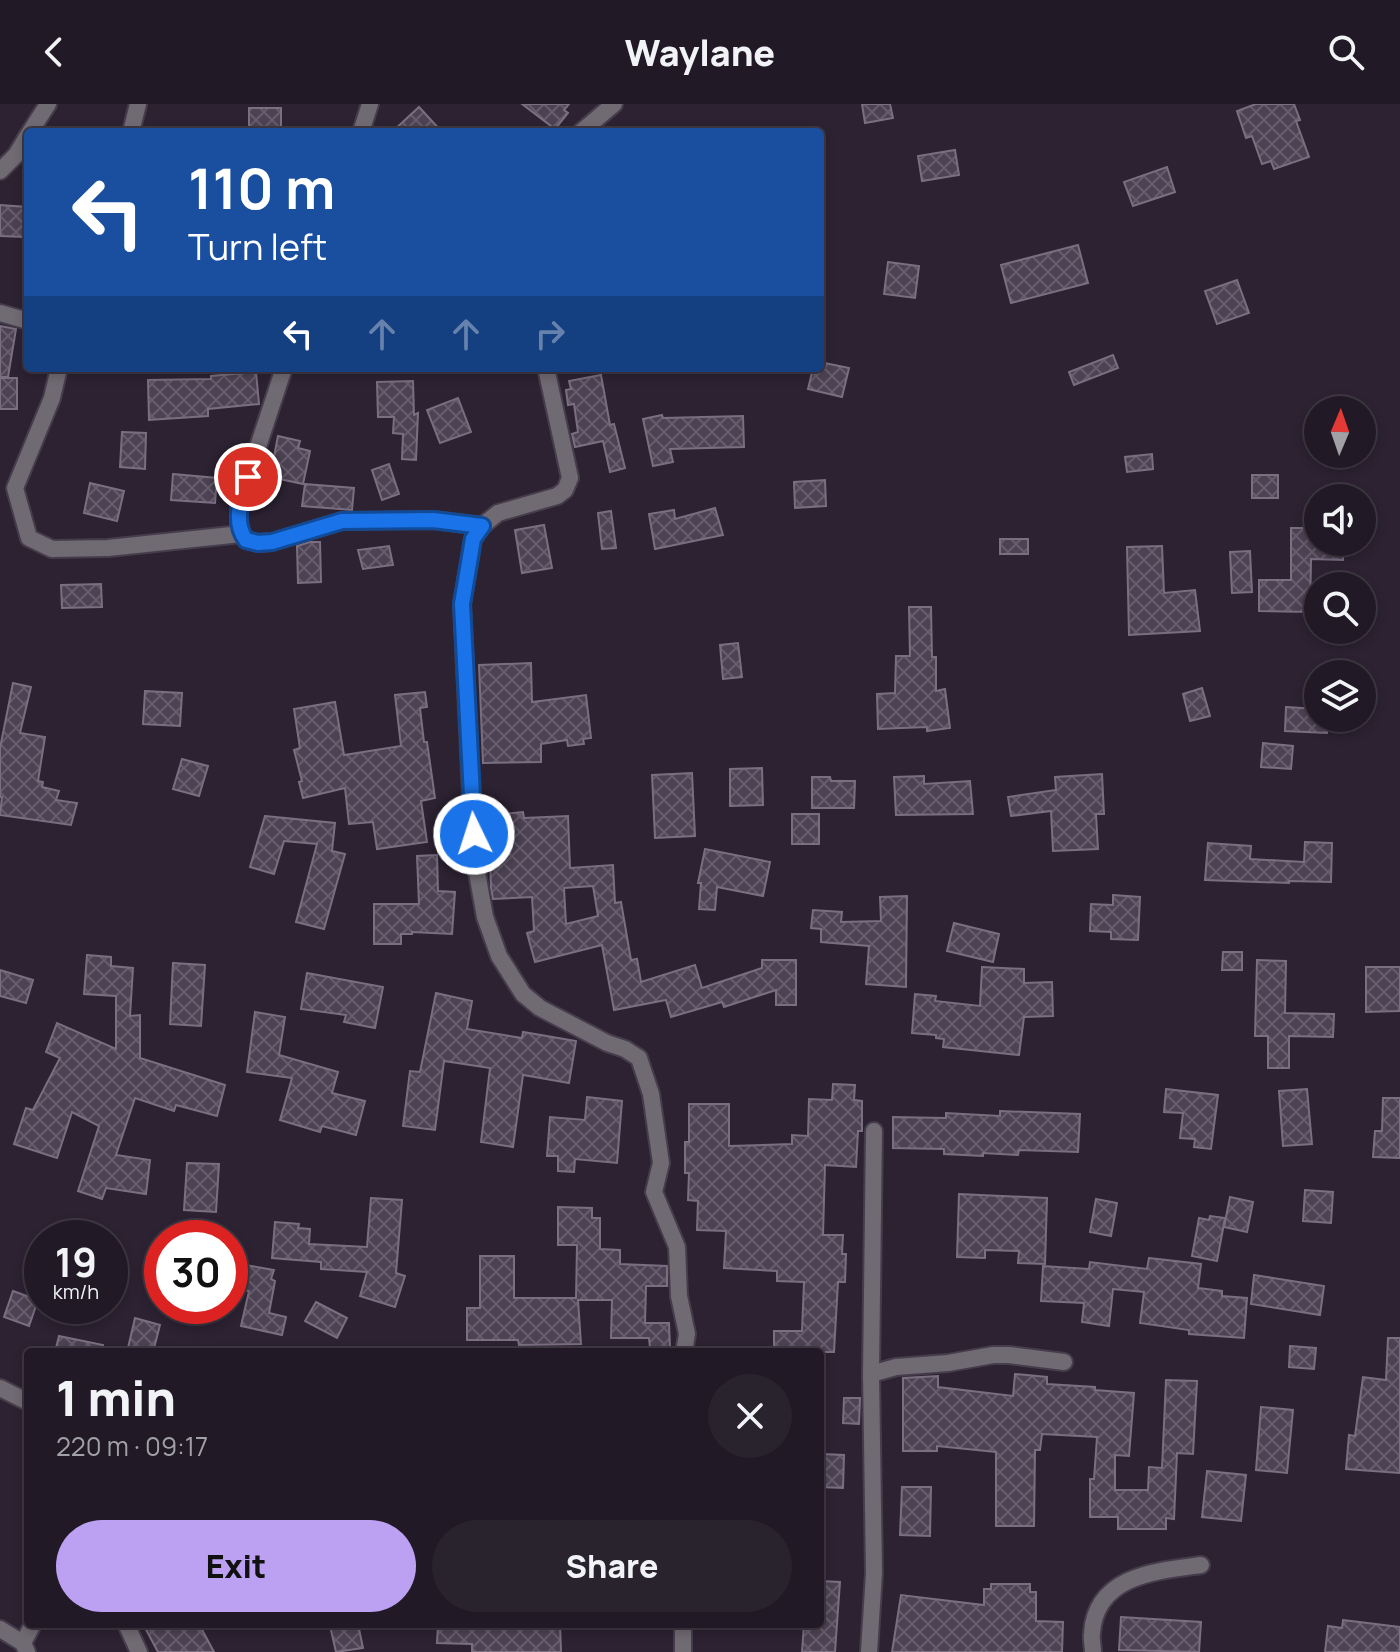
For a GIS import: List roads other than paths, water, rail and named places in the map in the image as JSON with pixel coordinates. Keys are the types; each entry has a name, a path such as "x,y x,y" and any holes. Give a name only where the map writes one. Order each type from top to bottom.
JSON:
{"street":[{"path":"33,128 48,104"},
{"path":"132,128 138,104"},
{"path":"362,128 370,104"},
{"path":"586,128 614,104"},
{"path":"0,171 24,142"},
{"path":"0,313 24,320"},
{"path":"58,372 52,398 15,488 29,538 52,549 108,548 241,534"},
{"path":"283,372 239,504 241,534 246,540 272,542 342,521 433,520 482,526"},
{"path":"547,372 570,478 565,490 557,496 498,513 482,526 473,539 462,604 474,856 485,917 499,956 523,994 540,1008 639,1058 651,1094 661,1163 654,1192 677,1247 679,1296 687,1334 685,1348"},
{"path":"869,1652 874,1573 871,1374 874,1131"},
{"path":"871,1374 896,1367 948,1363 993,1355 1064,1362"},
{"path":"0,1388 24,1400"},
{"path":"1093,1652 1095,1619 1099,1607 1111,1592 1130,1578 1201,1565"},
{"path":"0,1629 25,1647 32,1628"},
{"path":"128,1628 139,1652"},
{"path":"683,1628 683,1652"}]}
